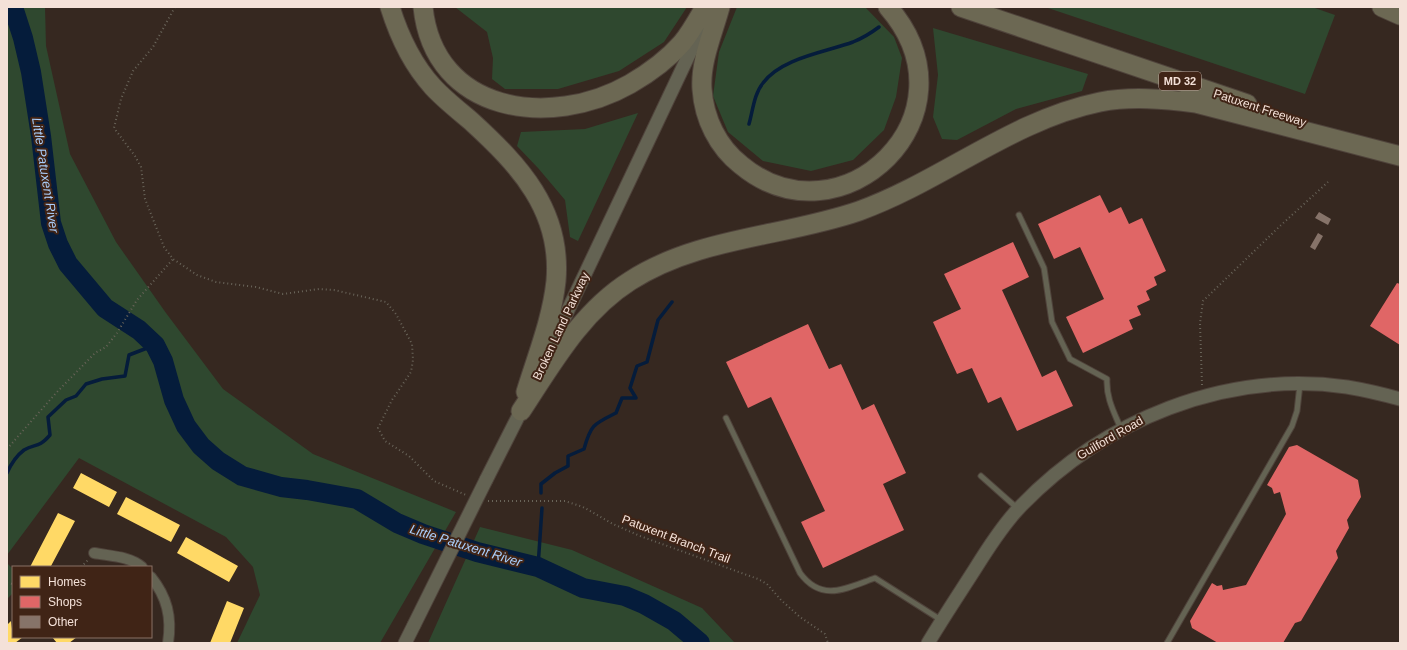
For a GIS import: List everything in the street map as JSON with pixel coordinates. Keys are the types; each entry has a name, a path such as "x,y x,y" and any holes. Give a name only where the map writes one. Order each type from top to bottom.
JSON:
{"highway":[{"path":"390,7 396,27 419,70 433,88 491,139 526,176 539,200 549,224 555,252 556,272 552,305 521,411"},
{"path":"423,7 429,36 437,54 461,83 492,101 515,107 537,108 583,102 607,95 630,84 668,58 683,42 705,7"},
{"path":"720,7 704,66 702,81 704,106 710,124 719,141 733,159 747,171 765,181 787,188 807,190 827,189 845,185 878,168 896,148 912,121 920,85 919,68 909,36 899,20 888,7"},
{"name":"Patuxent Freeway","path":"961,7 1400,155"},
{"path":"1382,7 1400,15"},
{"path":"1394,7 1400,10"},
{"path":"521,411 572,334 604,301 629,281 656,266 678,257 705,249 860,211 926,181 1018,130 1071,109 1101,102 1129,99 1163,99 1196,103 1400,155"}],"street":[{"name":"Broken Land Parkway","path":"405,643 521,411 712,7"},
{"name":"Guilford Road","path":"928,643 991,544 1018,509 1052,476 1086,450 1121,429 1152,414 1203,397 1252,387 1300,384 1347,387 1400,399"},
{"path":"94,553 122,558 137,563 141,566"},
{"path":"152,578 161,590 167,605 170,622 168,643"}],"lane":[{"path":"1019,216 1044,268 1052,322 1070,359 1107,379 1109,401 1121,429"},
{"path":"1167,643 1292,426 1297,411 1300,384"},
{"path":"726,418 800,573 806,581 819,590 828,591 841,590 875,578 942,620"},
{"path":"981,476 1018,509"}],"path":[{"path":"175,7 153,47 133,71 121,98 114,128 135,156 140,168 145,199 164,247 173,259 197,275 216,282 256,287 283,294 319,289 334,290 386,302 396,314 412,344 414,360 411,372 392,400 378,428 385,441 409,456 434,480 471,497"},
{"path":"1203,397 1200,338 1203,301 1280,226 1328,182"},
{"path":"7,449 86,362 95,353 106,347 117,333 137,300 173,259"},
{"name":"Patuxent Branch Trail","path":"485,500 492,502 565,501 583,507 613,524 640,536 758,579 767,584 781,600 800,617 825,634 828,643"}],"green space":[{"path":"7,7 45,7 46,46 70,154 116,242 166,313 223,389 313,454 456,512 380,643 237,643 260,595 253,567 226,537 79,458 7,555"},
{"path":"455,7 687,7 664,42 619,71 558,89 505,89 492,79 493,58 487,32"},
{"path":"737,7 865,7 894,37 902,58 896,97 884,130 853,160 811,171 763,161 728,132 713,96 719,52"},
{"path":"1045,7 1312,7 1335,15 1305,94"},
{"path":"933,28 1088,74 1082,91 1016,109 957,140 942,139 933,117 938,75"},
{"path":"638,113 578,241 570,237 565,200 517,146 521,132 585,129"},
{"path":"480,527 572,550 702,608 735,643 428,643"},
{"path":"7,563 12,568 12,594 7,599"}],"building: Homes":[{"path":"81,473 117,492 109,507 73,488"},
{"path":"126,497 180,525 171,542 117,514"},
{"path":"58,513 75,521 51,566 31,566"},
{"path":"186,537 238,566 229,582 177,553"},
{"path":"227,601 244,608 230,643 210,643"},
{"path":"11,621 12,638 22,638 15,643 7,643 7,625"},
{"path":"53,638 76,638 69,643 57,643"}],"building: Shops":[{"path":"1100,195 1109,213 1121,207 1129,224 1142,218 1166,271 1154,277 1157,285 1146,291 1150,300 1137,306 1141,315 1129,320 1133,329 1083,353 1066,317 1104,299 1080,247 1054,259 1038,224"},
{"path":"1013,242 1029,277 1002,290 1042,377 1056,370 1073,406 1017,431 1001,397 988,403 972,368 957,374 933,322 961,309 944,274"},
{"path":"1397,283 1400,284 1400,345 1370,326"},
{"path":"808,324 829,369 841,364 862,410 874,404 906,473 883,484 904,530 823,568 801,522 825,511 771,397 748,408 726,362"},
{"path":"1297,445 1358,480 1361,497 1347,520 1349,528 1336,551 1338,558 1301,621 1295,623 1283,643 1218,643 1192,628 1190,621 1212,583 1217,586 1222,585 1223,590 1246,585 1286,514 1280,492 1274,494 1272,488 1267,485 1289,447"}],"building: Other":[{"path":"1319,212 1331,219 1328,225 1315,218"},
{"path":"1318,233 1323,236 1315,250 1310,247"}],"waterway":[{"name":"Little Patuxent River","path":"13,7 23,38 31,72 41,136 51,223 58,244 68,264 105,308 139,330 155,345 163,361 174,400 186,426 201,446 218,461 242,476 281,487 357,499 397,523 423,534 477,552 538,567 583,588 625,596 644,604 674,621 700,643"},
{"path":"7,23 17,20"},
{"path":"749,124 754,102 760,87 771,74 792,62 857,40 879,27"},
{"path":"541,493 541,484 555,473 568,466 568,456 584,449 589,434 594,426 616,413 622,398 636,398 630,388 637,366 647,362 658,320 672,302"},
{"path":"7,473 10,466 21,452 37,445 50,435 48,417 66,400 76,396 86,384 102,379 125,376 129,355 155,345"},
{"path":"538,567 542,508"}]}
